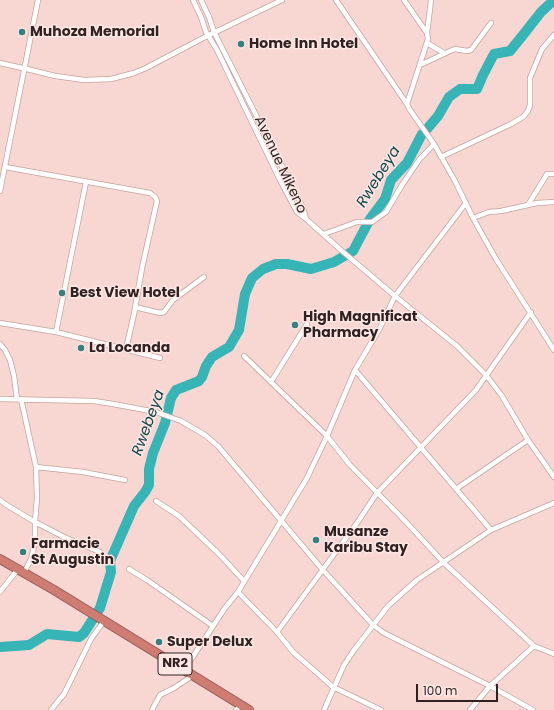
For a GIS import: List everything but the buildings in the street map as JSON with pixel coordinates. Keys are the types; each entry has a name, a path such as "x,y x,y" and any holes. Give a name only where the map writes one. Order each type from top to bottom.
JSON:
{"highway":[{"name":"NR2","path":"0,559 54,590 184,670 239,708 249,710"}],"street":[{"path":"0,192 38,0"},
{"name":"Avenue Mikeno","path":"193,0 206,32 217,50 294,207 297,212 306,219"},
{"name":"Avenue Mikeno","path":"201,0 214,32 304,208 306,219"},
{"path":"0,63 55,76 84,80 111,79 146,68 214,32 282,0"},
{"path":"336,0 434,144 456,181 473,218 496,259 554,350"},
{"path":"404,0 427,32"},
{"path":"407,104 428,39 427,32 431,0"},
{"path":"420,65 455,49 467,51 471,50 490,23"},
{"path":"441,157 511,124 528,111 530,105 530,78 542,49 554,35"},
{"path":"427,43 444,53"},
{"path":"324,234 357,222 372,222 386,212 419,160 434,144"},
{"path":"5,167 150,193 155,197 157,201 126,349"},
{"path":"528,205 547,174 554,174"},
{"path":"56,332 86,182"},
{"path":"473,218 489,212 501,211 537,203 554,202"},
{"path":"184,670 225,608 238,592 307,478 327,436 355,370 380,328 395,296 466,203"},
{"path":"306,219 351,259 457,346 486,375 502,396 528,440 554,477"},
{"path":"135,307 160,313 164,312 176,297 204,277"},
{"path":"277,632 357,523 377,493 472,395 531,312"},
{"path":"0,323 56,332 160,358"},
{"path":"271,382 307,324"},
{"path":"0,344 10,360 36,467 37,498 34,543 31,559 0,592"},
{"path":"244,356 327,436 350,465 443,562 534,646 554,654"},
{"path":"355,370 491,530"},
{"path":"0,399 94,401 113,404 156,412 181,421 205,435 218,446 322,569 373,625 384,634 490,686 533,710"},
{"path":"456,489 528,440"},
{"path":"36,467 83,472 125,480"},
{"path":"0,500 35,522 64,537 100,552"},
{"path":"156,501 179,516 219,554 244,581"},
{"path":"324,710 344,665 388,606 417,580 491,530 554,503"},
{"path":"129,569 213,626"},
{"path":"238,592 277,632 293,652 334,687 381,710"},
{"path":"51,710 64,694 102,620"},
{"path":"470,710 490,686 534,646"},
{"path":"152,710 160,695 192,676"}],"waterway":[{"name":"Rwebeya","path":"427,129 438,116 449,97 460,89 477,89 494,54 510,51 541,12 554,0"},
{"name":"Rwebeya","path":"0,647 29,645 47,634 79,637 84,633 100,608 111,572 110,561 134,506 149,485 149,469 153,453 165,423 171,398 176,390 199,381 212,357 229,347 239,330 245,294 252,278 263,269 276,264 287,264 311,269 334,262 353,251 370,219 385,199 391,180 407,163 422,134"}],"place":[{"name":"Muhoza Memorial","path":"22,32"},
{"name":"Home Inn Hotel","path":"241,44"},
{"name":"Best View Hotel","path":"62,293"},
{"name":"High Magnificat Pharmacy","path":"295,325"},
{"name":"La Locanda","path":"81,348"},
{"name":"Musanze Karibu Stay","path":"316,540"},
{"name":"Farmacie St Augustin","path":"23,552"},
{"name":"Super Delux","path":"159,642"}]}
